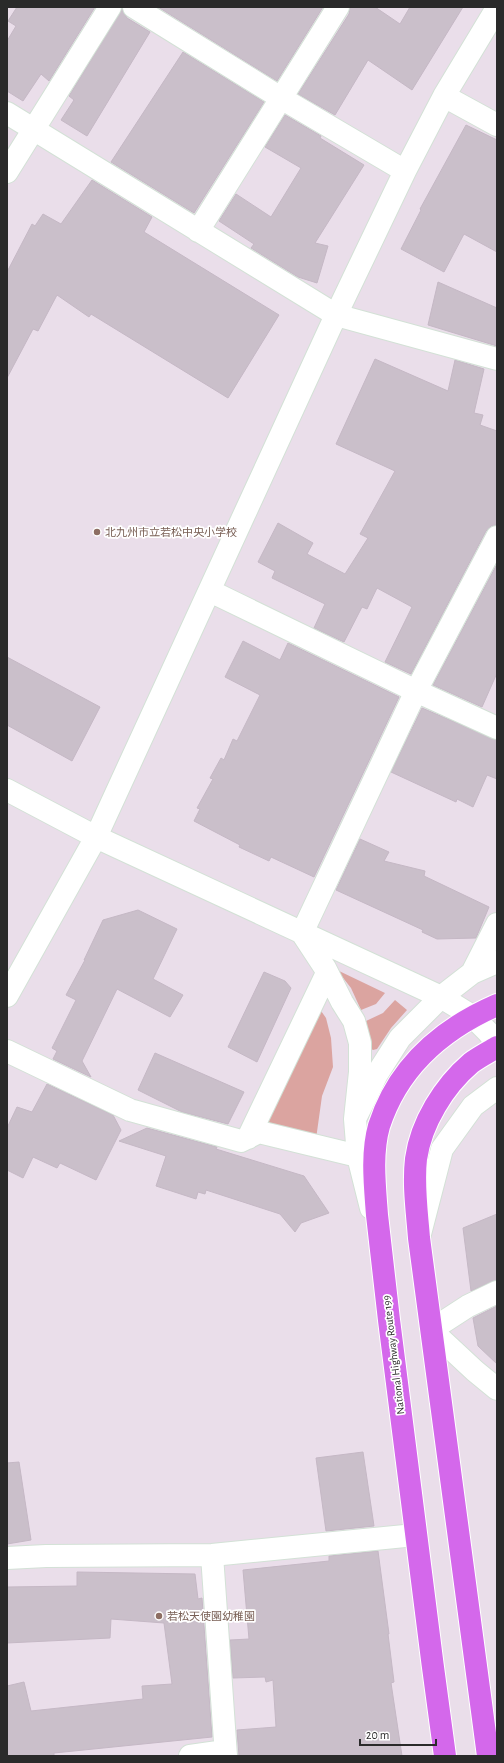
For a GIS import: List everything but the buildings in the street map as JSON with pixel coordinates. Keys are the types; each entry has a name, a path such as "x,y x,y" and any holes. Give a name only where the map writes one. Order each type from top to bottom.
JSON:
{"highway":[{"name":"National Highway Route 199","path":"445,1756 415,1535 380,1244 374,1184 375,1155 379,1128 388,1102 401,1080 421,1056 443,1035 472,1016 497,1005"},
{"path":"488,1756 419,1238 415,1185 416,1165 423,1132 436,1104 452,1082 472,1062 497,1046"}],"street":[{"path":"7,172 35,130 110,7"},
{"path":"134,7 281,98 405,171"},
{"path":"198,232 338,7"},
{"path":"7,996 96,837 336,314 405,171 444,96 497,8"},
{"path":"444,96 497,124"},
{"path":"7,113 198,232 336,314 497,359"},
{"path":"302,933 416,691 497,537"},
{"path":"210,591 416,691 497,728"},
{"path":"7,790 96,837 441,997 472,1016 488,1032 497,1046"},
{"path":"472,973 497,924"},
{"path":"302,933 354,1021 360,1043 360,1072 355,1119 358,1156 380,1244"},
{"path":"355,1119 377,1074 400,1038 441,997 472,973 497,962"},
{"path":"248,1138 327,973"},
{"path":"7,1051 130,1110 241,1140 259,1132 358,1156"},
{"path":"419,1238 442,1149 473,1106 497,1088"},
{"path":"497,1292 468,1306 431,1330 475,1372 497,1389"},
{"path":"7,1558 46,1556 212,1555 415,1535"},
{"path":"190,1756 225,1753 212,1555"}],"shaded area":[{"path":"337,970 385,993 376,1004 361,1010 351,988"},
{"path":"395,1000 407,1010 391,1028 377,1049 373,1050 370,1048 366,1021 383,1013"},
{"path":"319,1008 326,1018 331,1038 333,1067 322,1096 316,1139 271,1125 267,1119"}],"place":[{"name":"北九州市立若松中央小学校","path":"97,532"},
{"name":"若松天使園幼稚園","path":"159,1616"}]}
